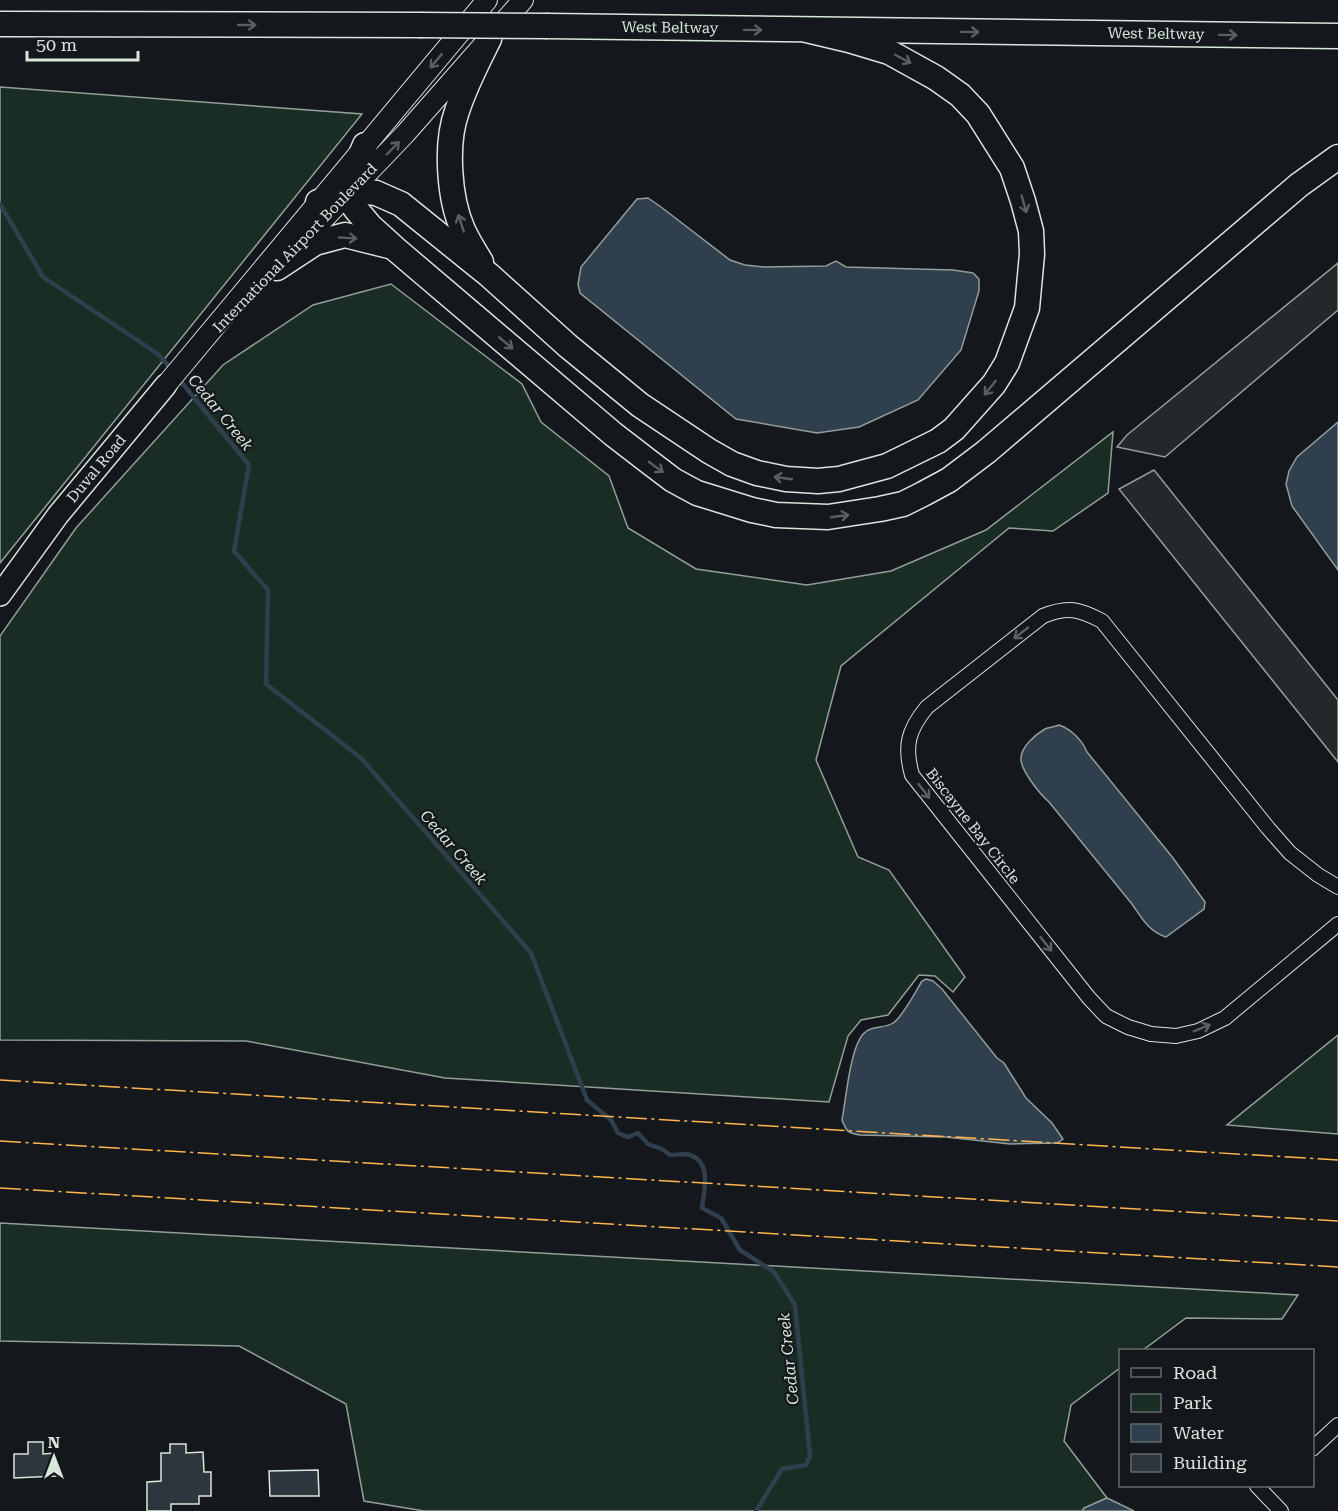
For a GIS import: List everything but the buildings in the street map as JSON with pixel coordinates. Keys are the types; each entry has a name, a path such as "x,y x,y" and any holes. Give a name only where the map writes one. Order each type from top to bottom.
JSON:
{"highway":[{"name":"West Beltway","path":"0,24 548,26 1338,36"},
{"path":"318,202 352,190 376,193 401,204 489,275 568,346 640,405 732,464 757,473 786,479 818,481 839,479 887,466 938,441 954,429 994,384 1007,363 1027,308 1032,254 1031,231 1012,168 978,114 960,95 936,78 889,52 849,39 807,30"},
{"path":"489,39 456,114 450,149 451,188 462,229 489,275"},
{"path":"365,145 354,171 352,190 355,208 370,226 613,434 673,480 697,493 776,515 828,517 903,504 949,480 986,452 1299,185 1338,158"},
{"path":"277,268 315,243 345,235 393,247"}],"main road":[{"name":"International Airport Boulevard","path":"197,346 487,0"},
{"name":"International Airport Boulevard","path":"197,346 225,322 405,134 523,0"},
{"name":"Duval Road","path":"0,595 58,515 197,346"}],"street":[{"name":"Biscayne Bay Circle","path":"1338,887 1290,853 1102,621 1086,613 1057,610 1043,616 927,707 916,721 908,738 907,758 912,775 1089,998 1106,1016 1128,1028 1151,1034 1176,1036 1198,1031 1225,1018 1338,924"},
{"path":"1314,1447 1338,1425"},
{"path":"1265,1488 1281,1511"}],"green space":[{"path":"0,87 362,114 0,563"},
{"path":"391,284 522,384 541,422 609,476 628,528 696,569 807,585 891,571 986,530 1113,432 1108,493 1053,531 1009,528 841,666 816,760 858,857 889,870 965,977 953,992 935,976 919,975 888,1015 861,1020 848,1036 829,1102 445,1078 246,1041 0,1040 0,636 76,528 223,365 313,305"},
{"path":"1338,1035 1338,1134 1227,1125"},
{"path":"0,1223 1298,1295 1282,1319 1186,1318 1144,1349 1119,1349 1119,1369 1071,1405 1064,1441 1107,1498 1082,1511 424,1511 364,1501 346,1404 239,1346 0,1341"}],"shaded area":[{"path":"1338,263 1338,310 1165,457 1117,447 1127,435"},
{"path":"1154,470 1338,700 1338,762 1119,489"}],"water":[{"path":"648,198 730,260 745,265 826,266 836,261 846,267 953,270 973,273 979,279 979,291 961,350 918,400 859,427 817,433 736,419 580,293 578,284 581,267 637,199"},
{"path":"1338,422 1338,570 1292,506 1286,484 1289,471 1297,457"},
{"path":"1059,725 1068,729 1079,739 1205,902 1204,909 1166,937 1155,932 1146,924 1027,775 1021,758 1026,745 1041,731"},
{"path":"926,979 933,981 942,989 997,1058 1004,1063 1026,1098 1052,1123 1063,1139 1057,1143 1010,1144 946,1137 860,1135 850,1133 846,1129 842,1120 852,1062 859,1041 866,1031 889,1025 897,1020 922,981"},
{"path":"1107,1498 1134,1511 1082,1511"}],"waterway":[{"name":"Cedar Creek","path":"0,204 43,277 158,354 171,369"},
{"name":"Cedar Creek","path":"178,378 249,465 234,551 268,590 266,684 361,758 531,953 587,1100 611,1120 618,1133 628,1137 638,1133 648,1144 670,1155 688,1154 697,1159 704,1170 705,1178 702,1208 721,1218 740,1250 774,1272 795,1305 810,1456 806,1465 782,1469 756,1511"}],"power":[{"path":"0,1080 1338,1160"},
{"path":"0,1141 1338,1221"},
{"path":"0,1188 1338,1267"}]}
